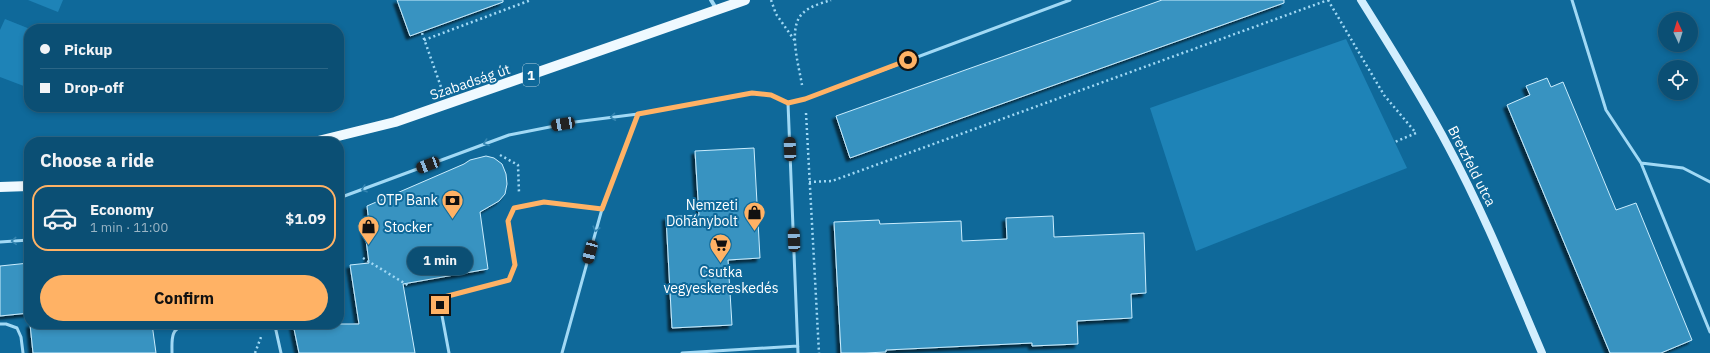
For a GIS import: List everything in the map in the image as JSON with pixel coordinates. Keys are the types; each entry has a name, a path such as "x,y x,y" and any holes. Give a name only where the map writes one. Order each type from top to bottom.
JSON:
{"main road":[{"name":"Szabadság út","path":"334,137 395,122 447,105 745,0"},
{"name":"Bretzfeld utca","path":"1361,0 1424,102 1478,204 1542,353"},
{"path":"0,187 24,186"}],"street":[{"path":"712,0 717,10"}],"lane":[{"path":"344,196 482,144 509,135 540,128 638,114 752,93 771,95 788,103 805,99 1070,0"},
{"path":"1572,0 1606,110 1641,163 1710,332"},
{"path":"788,103 798,353"},
{"path":"562,353 602,209 638,114"},
{"path":"1641,163 1683,168 1710,182"},
{"path":"449,353 440,305 444,297 509,280 515,265 508,221 514,208 544,202 602,209"},
{"path":"0,242 24,240"},
{"path":"0,324 6,324 17,328 21,337 23,353"},
{"path":"172,353 172,336 177,329"},
{"path":"276,329 281,353"},
{"path":"682,353 798,346"}],"path":[{"path":"424,40 531,0"},
{"path":"771,0 776,14 795,42"},
{"path":"819,353 805,99 795,42 796,23 803,13 831,0"},
{"path":"809,182 832,181 1328,0 1384,95 1416,133 1395,142"},
{"path":"422,32 447,105"},
{"path":"482,144 518,165 519,208"},
{"path":"363,258 409,286"}],"shaded area":[{"path":"28,0 63,0 58,12"},
{"path":"5,19 24,27 24,86 0,77 0,30"},
{"path":"1346,39 1407,168 1196,251 1150,108"}],"building":[{"path":"397,0 503,0 503,2 410,36"},
{"path":"1162,0 1284,0 1284,3 850,158 836,116"},
{"path":"1547,78 1551,87 1563,82 1616,210 1636,203 1692,340 1661,353 1610,353 1507,105 1530,95 1526,86"},
{"path":"754,148 760,258 728,260 732,325 672,328 666,217 699,215 695,151"},
{"path":"486,156 494,158 502,164 506,174 507,184 505,194 499,201 480,212 488,269 403,284 415,353 299,353 294,329 344,329 344,324 359,324 350,265 369,263 364,224 369,223 367,206 464,164 470,160"},
{"path":"1053,216 1054,237 1144,233 1146,293 1131,294 1132,318 1077,321 1078,344 1032,346 1032,343 886,350 886,352 841,353 834,222 879,220 880,224 961,221 962,241 1007,239 1006,218"},
{"path":"24,264 24,314 0,316 0,266"},
{"path":"31,329 153,329 156,353 33,353"}],"place":[{"name":"OTP Bank","path":"453,220"},
{"name":"Nemzeti Dohánybolt","path":"754,232"},
{"name":"Stocker","path":"369,246"},
{"name":"Csutka vegyeskereskedés","path":"721,264"}],"route":[{"path":"440,305 444,297 509,280 515,265 508,221 514,208 544,202 602,209 638,114 752,93 771,95 788,103 805,99 908,60"}]}
